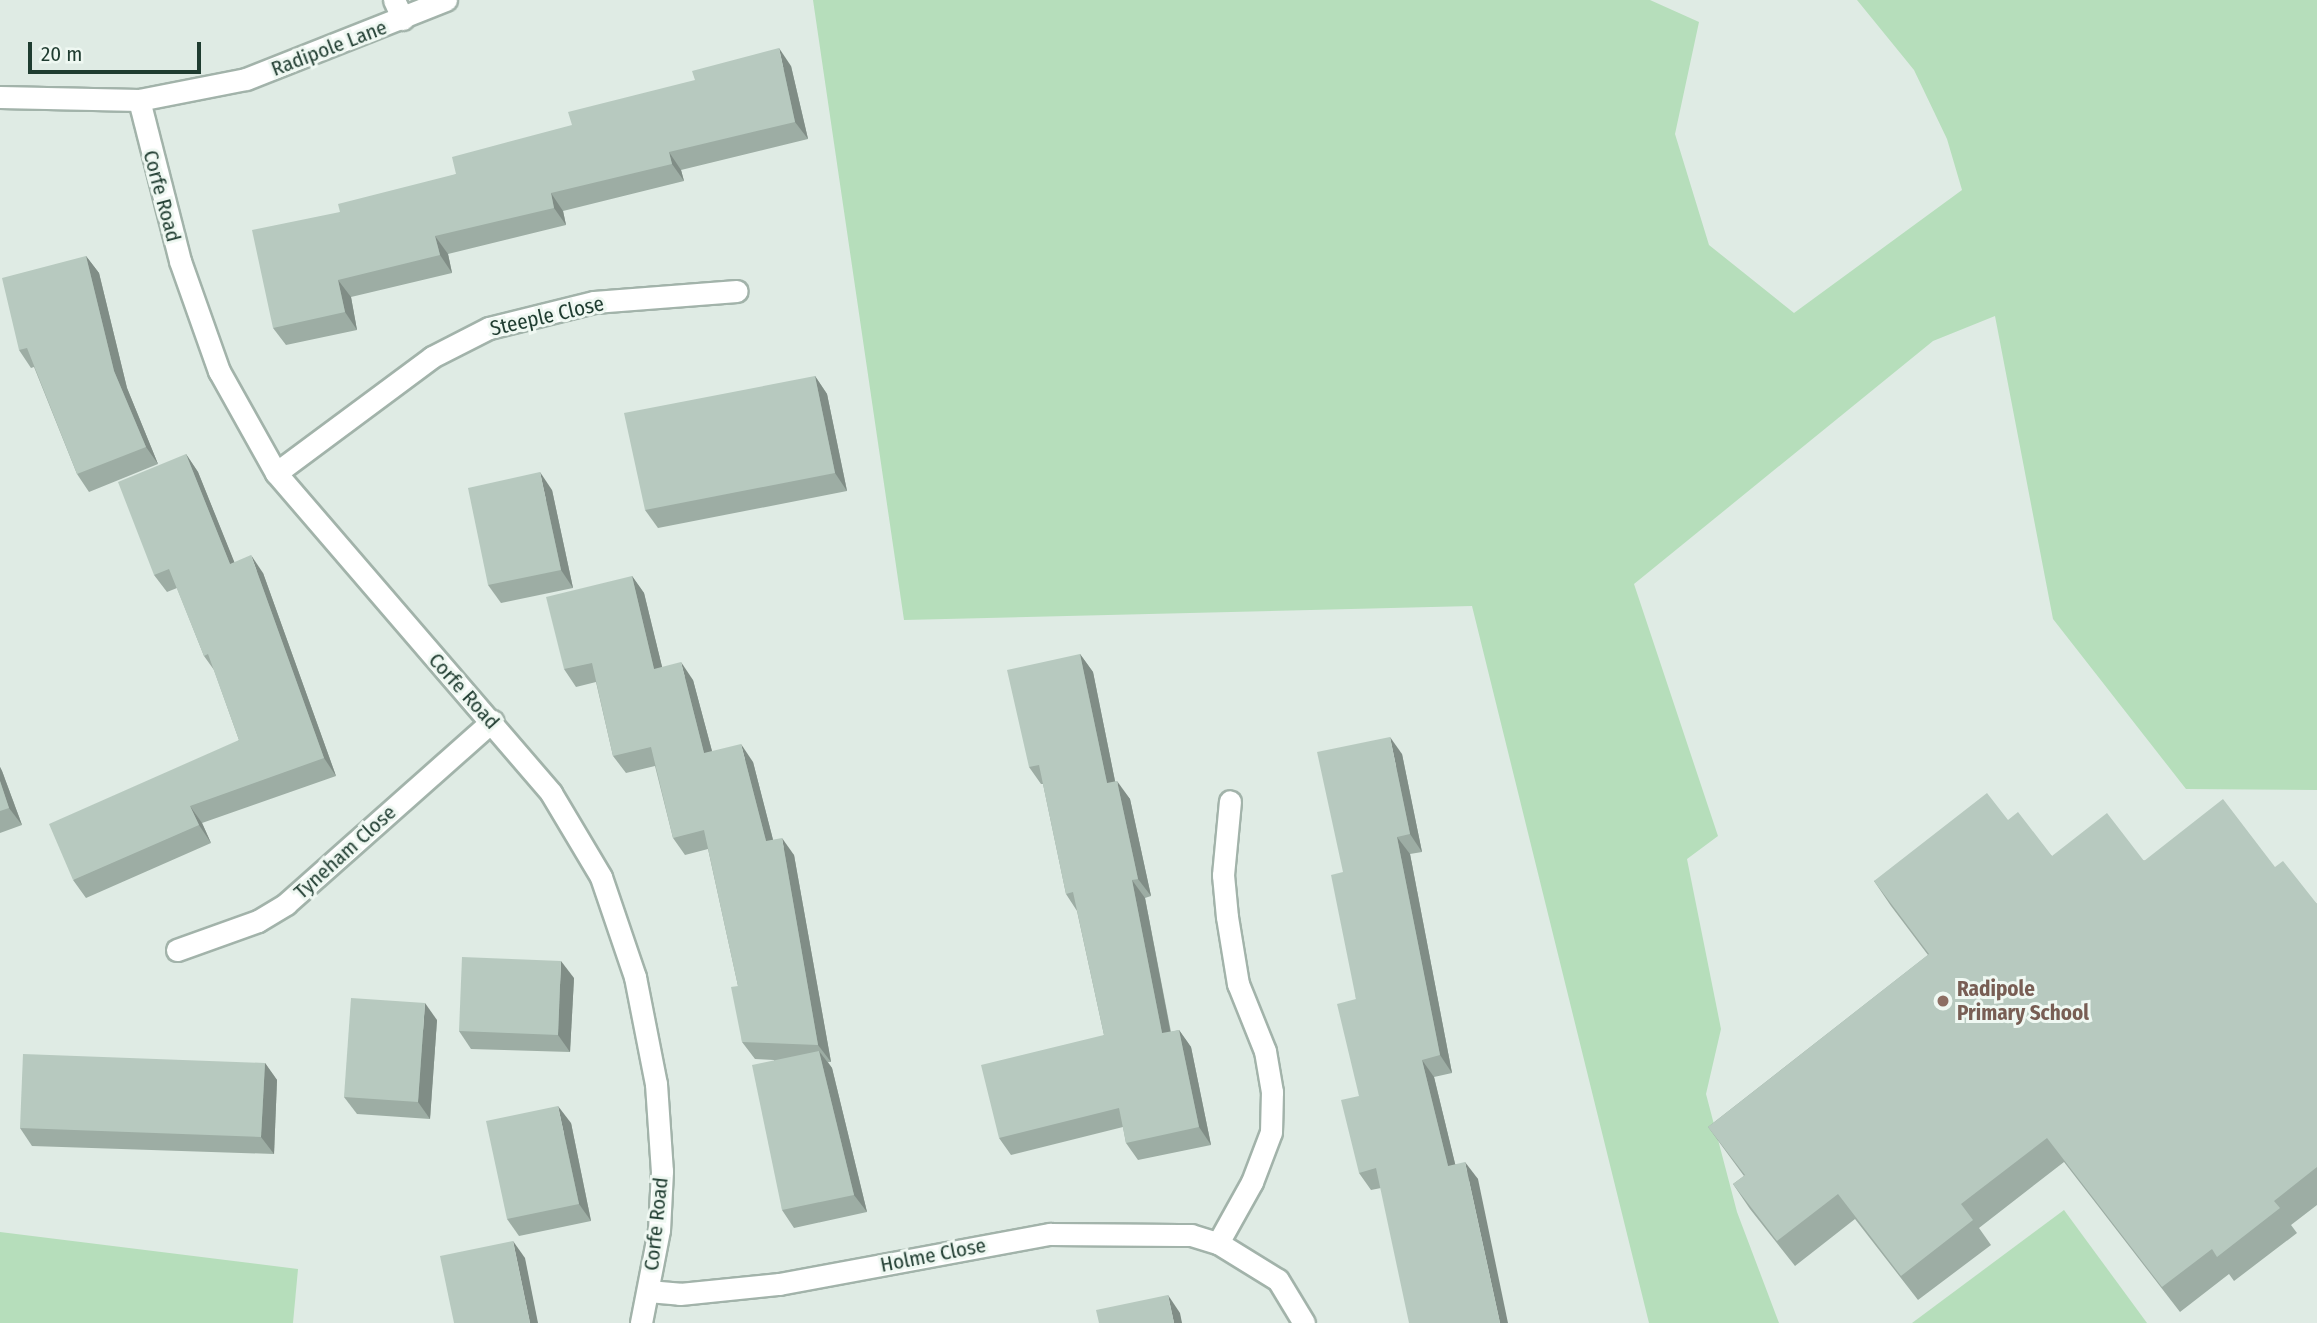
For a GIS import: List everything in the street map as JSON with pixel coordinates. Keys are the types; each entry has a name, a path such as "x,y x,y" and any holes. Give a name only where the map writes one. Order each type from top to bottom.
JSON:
{"street":[{"name":"Radipole Lane","path":"0,97 139,100 246,79 398,10 446,0"},
{"name":"Corfe Road","path":"139,100 180,261 219,371 276,473 352,566 492,721 551,793 601,877 635,977 656,1084 662,1171 659,1230 642,1323"},
{"name":"Steeple Close","path":"276,473 432,357 489,328 594,302 737,291"},
{"name":"Tyneham Close","path":"177,950 258,920 286,904 492,721"},
{"path":"1218,1243 1252,1182 1266,1145 1272,1092 1265,1051 1238,984 1227,917 1223,875 1230,802"},
{"name":"Holme Close","path":"648,1291 680,1294 779,1284 1050,1234 1191,1235 1218,1243 1278,1280 1304,1323"}],"green space":[{"path":"813,0 1650,0 1699,22 1675,134 1709,245 1794,313 1962,190 1947,139 1914,70 1857,0 2317,0 2317,790 2186,789 2053,619 1995,316 1933,341 1634,584 1718,836 1687,859 1721,1029 1706,1094 1737,1212 1779,1323 1649,1323 1472,606 904,620"},
{"path":"2064,1210 2147,1323 1912,1323"},
{"path":"0,1232 298,1269 293,1323 0,1323"}],"building":[{"path":"779,48 795,122 669,152 672,164 551,193 554,208 435,236 440,255 338,280 345,312 273,328 252,230 340,212 338,204 456,174 452,157 572,125 568,112 695,80 692,71"},
{"path":"86,256 114,371 146,447 77,474 27,348 19,350 2,278"},
{"path":"815,376 835,473 645,510 624,413"},
{"path":"186,454 230,564 251,555 324,758 190,806 199,825 73,880 49,824 239,740 208,654 204,656 169,569 154,575 118,482"},
{"path":"540,472 561,570 488,585 468,488"},
{"path":"632,576 654,669 681,662 704,753 741,744 766,841 782,838 818,1045 742,1042 731,987 738,986 704,830 673,838 651,747 613,756 592,663 564,669 546,597"},
{"path":"1080,654 1107,783 1117,781 1138,879 1132,880 1162,1033 1179,1030 1199,1127 1126,1143 1119,1108 999,1138 981,1065 1104,1035 1073,892 1066,894 1039,765 1029,767 1007,670"},
{"path":"1390,737 1410,834 1397,837 1440,1055 1422,1060 1448,1166 1465,1162 1500,1323 1409,1323 1376,1168 1359,1173 1341,1100 1359,1096 1337,1004 1356,999 1331,875 1343,872 1317,752"},
{"path":"0,781 9,808 0,811"},
{"path":"1987,793 2008,820 2018,812 2052,856 2107,813 2144,861 2223,799 2275,867 2283,861 2317,904 2317,1167 2274,1201 2280,1208 2217,1257 2212,1249 2162,1287 2047,1138 1961,1204 1973,1220 1901,1276 1838,1194 1777,1241 1733,1184 1745,1175 1708,1127 1929,954 1874,881"},
{"path":"462,957 561,961 558,1035 459,1031"},
{"path":"351,998 425,1003 418,1102 344,1097"},
{"path":"819,1051 854,1195 782,1210 752,1065"},
{"path":"23,1054 265,1063 261,1137 20,1128"},
{"path":"558,1106 579,1204 507,1219 486,1121"},
{"path":"513,1241 530,1323 454,1323 440,1256"},
{"path":"1168,1295 1174,1323 1099,1323 1096,1310"}],"place":[{"name":"Radipole Primary School","path":"1943,1001"}]}
